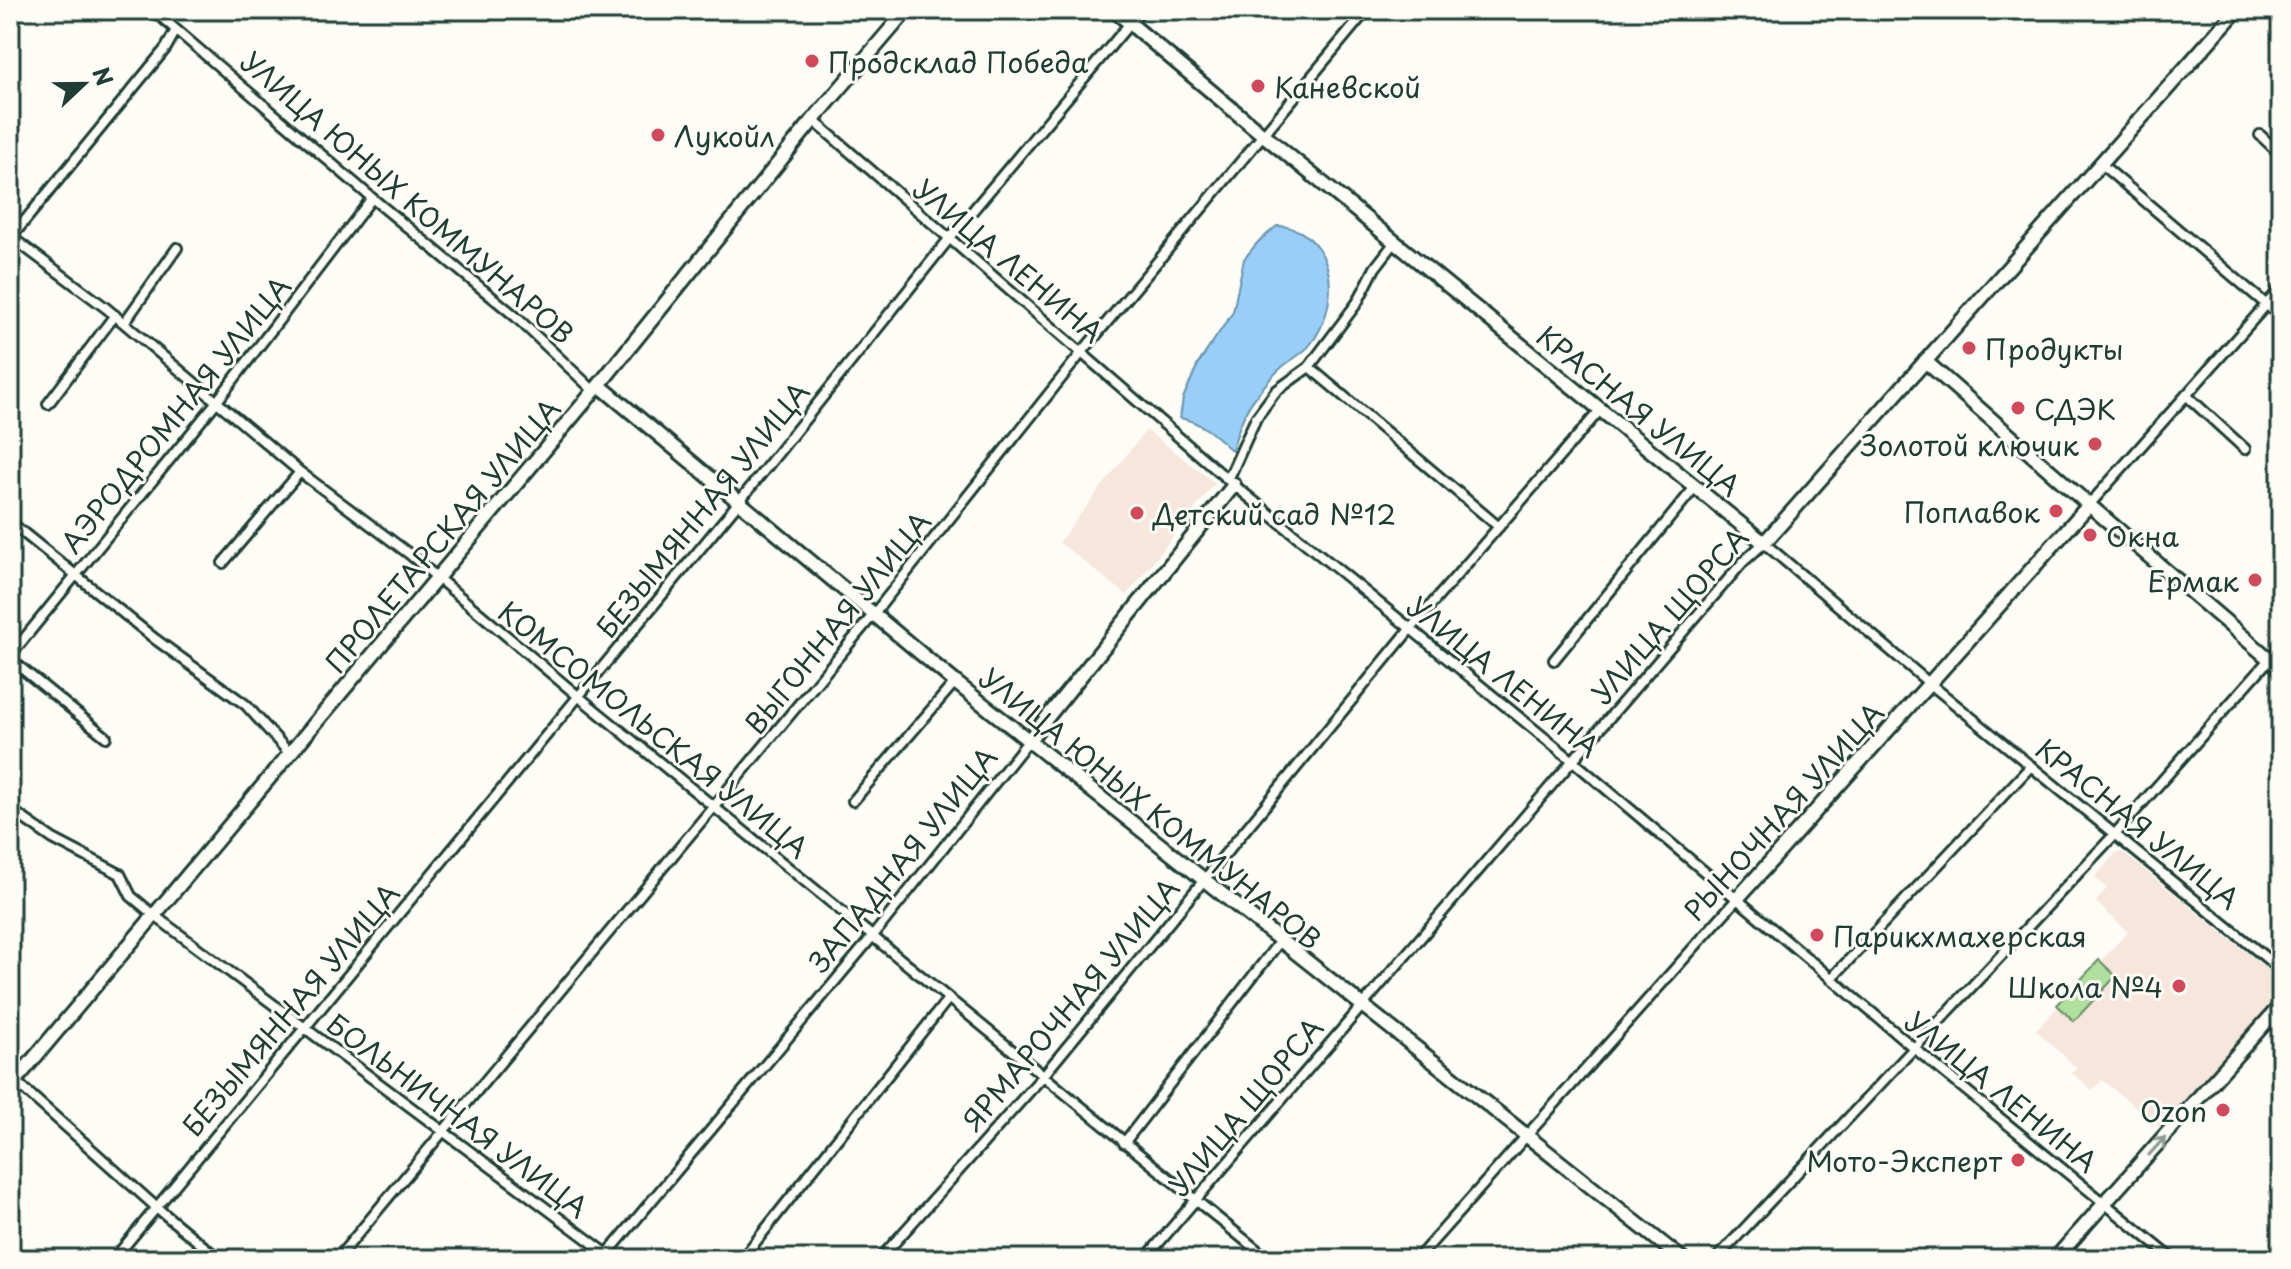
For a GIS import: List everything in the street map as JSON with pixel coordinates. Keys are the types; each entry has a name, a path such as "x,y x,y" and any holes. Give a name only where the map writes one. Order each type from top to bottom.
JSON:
{"street":[{"path":"10,17 16,10"},
{"name":"УЛИЦА ЮНЫХ КОММУНАРОВ","path":"153,10 596,388 955,682 1682,1259"},
{"name":"ПРОЛЕТАРСКАЯ УЛИЦА","path":"12,1084 596,388 813,120 907,10"},
{"name":"КРАСНАЯ УЛИЦА","path":"1114,10 2281,970"},
{"name":"БЕЗЫМЯННАЯ УЛИЦА","path":"114,1259 738,503 949,239 1141,10"},
{"name":"ВЫГОННАЯ УЛИЦА","path":"337,1259 873,615 1083,351 1367,10"},
{"name":"УЛИЦА ЩОРСА","path":"1145,1259 1743,562 1764,543 2237,10"},
{"path":"10,238 166,48 176,30"},
{"name":"УЛИЦА ЛЕНИНА","path":"813,120 1231,482 2173,1259"},
{"path":"2260,135 2281,155"},
{"path":"2101,164 2281,317"},
{"name":"АЭРОДРОМНАЯ УЛИЦА","path":"10,657 74,574 218,400 372,198"},
{"name":"КОМСОМОЛЬСКАЯ УЛИЦА","path":"10,238 115,315 300,472 408,553 578,696 1268,1259"},
{"path":"1231,482 1256,418 1276,391 1309,367 1357,303 1375,268 1395,242"},
{"path":"124,323 177,248"},
{"name":"РЫНОЧНАЯ УЛИЦА","path":"1417,1259 2281,288"},
{"path":"48,404 115,315"},
{"path":"1925,361 2281,669"},
{"path":"1309,367 1499,527"},
{"path":"2186,395 2245,449"},
{"name":"ЯРМАРОЧНАЯ УЛИЦА","path":"880,1259 1043,1076 1411,628 1601,409"},
{"path":"223,563 300,472"},
{"name":"ЗАПАДНАЯ УЛИЦА","path":"608,1257 872,937 1231,482"},
{"path":"1554,660 1695,487"},
{"path":"10,522 155,639 246,705 290,754"},
{"path":"1716,1259 2115,834 2281,646"},
{"path":"10,657 106,737"},
{"path":"853,801 955,682"},
{"path":"1831,979 2031,766"},
{"name":"БОЛЬНИЧНАЯ УЛИЦА","path":"10,809 53,839 120,874 131,896 155,916 608,1257"},
{"path":"1124,1143 1280,941"},
{"path":"742,1259 948,999"},
{"path":"2055,1259 2281,1005"},
{"path":"12,1084 219,1259"}],"shaded area":[{"name":"Детский сад №12","path":"1146,430 1215,483 1127,595 1059,542"},
{"name":"Школа №4","path":"2122,852 2281,980 2281,992 2162,1128 2102,1080 2092,1090 2072,1073 2077,1068 2036,1030 2128,932 2096,902 2107,888 2095,877 2116,853"}],"green space":[{"path":"2099,960 2116,976 2074,1021 2057,1005"}],"water":[{"path":"1277,226 1300,231 1318,248 1330,284 1327,310 1310,345 1278,371 1252,401 1232,451 1202,426 1180,418 1183,398 1198,364 1233,312 1244,259"}],"place":[{"name":"Продсклад Победа","path":"812,61"},
{"name":"Каневской","path":"1258,86"},
{"name":"Лукойл","path":"658,135"},
{"name":"Продукты","path":"1969,348"},
{"name":"СДЭК","path":"2018,408"},
{"name":"Золотой ключик","path":"2095,444"},
{"name":"Поплавок","path":"2056,511"},
{"name":"Детский сад №12","path":"1137,513"},
{"name":"Окна","path":"2090,535"},
{"name":"Ермак","path":"2255,580"},
{"name":"Парикхмахерская","path":"1817,935"},
{"name":"Школа №4","path":"2179,986"},
{"name":"Ozon","path":"2223,1110"},
{"name":"Мото-Эксперт","path":"2018,1160"}]}
